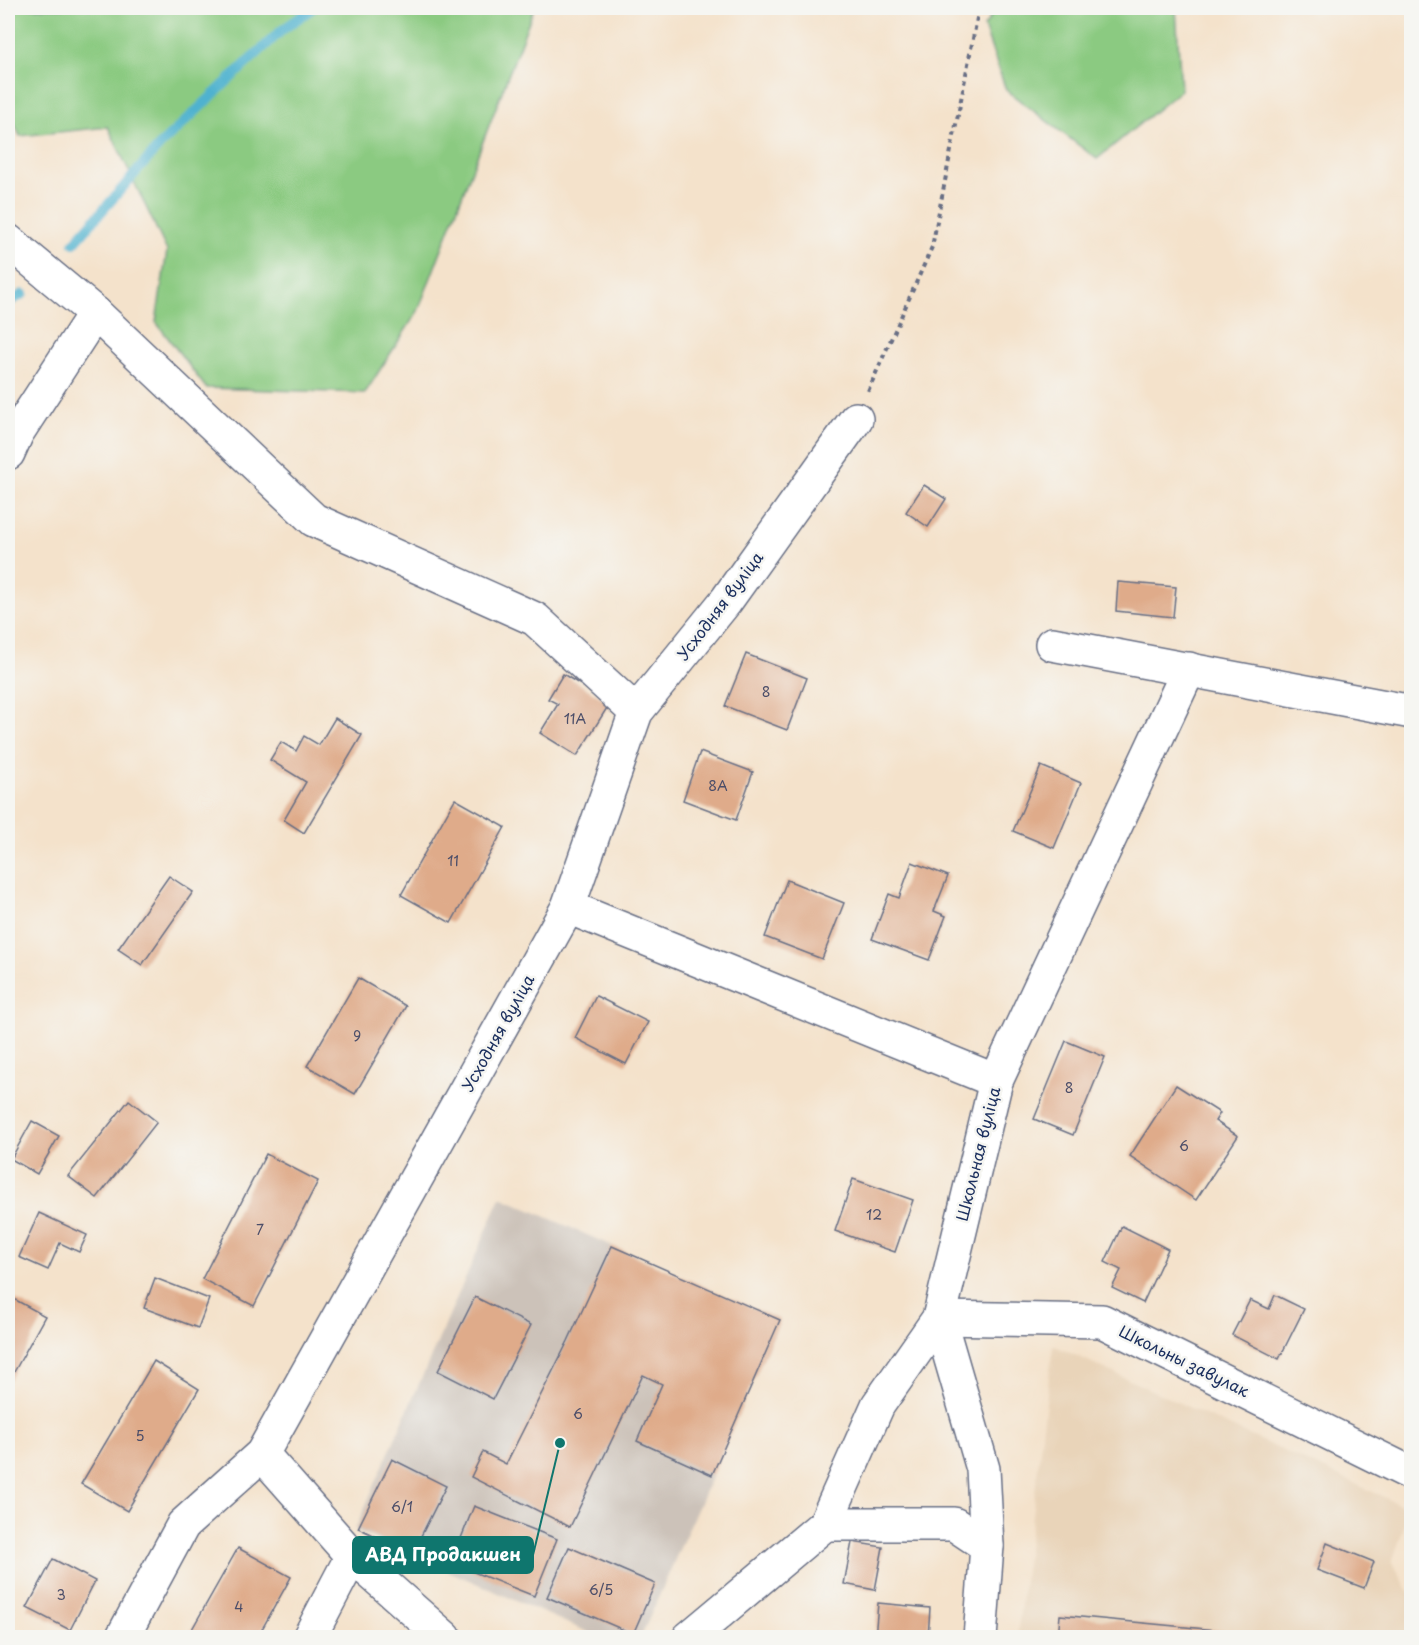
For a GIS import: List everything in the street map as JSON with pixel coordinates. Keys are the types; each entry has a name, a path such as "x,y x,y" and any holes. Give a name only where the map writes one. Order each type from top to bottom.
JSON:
{"street":[{"path":"8,241 94,314 314,520 535,619 636,712"},
{"path":"8,453 16,433 94,314"},
{"name":"Усходняя вуліца","path":"122,1638 183,1525 262,1454 568,908 636,712 726,601 856,419"},
{"path":"1052,644 1412,712"},
{"name":"Школьная вуліца","path":"980,1638 987,1546 983,1469 939,1318 996,1081 1189,669"},
{"path":"568,908 996,1081"},
{"path":"689,1638 825,1524 878,1405 939,1318"},
{"name":"Школьны завулак","path":"939,1318 1102,1320 1412,1474"},
{"path":"262,1454 352,1556 445,1638"},
{"path":"825,1524 954,1524 987,1546"},
{"path":"309,1638 352,1556"}],"path":[{"path":"856,419 932,247 978,8"}],"shaded area":[{"path":"501,1197 780,1320 641,1637 599,1637 355,1530"},
{"path":"1053,1345 1410,1509 1392,1562 1411,1595 1411,1637 1017,1638"}],"green space":[{"path":"8,8 534,8 418,311 365,393 206,388 156,322 167,251 108,127 20,136 8,109"},
{"path":"996,8 1176,8 1181,90 1097,159 1006,90 984,27"}],"building":[{"path":"924,485 946,499 928,527 906,512"},
{"path":"1118,582 1176,587 1173,617 1116,611"},
{"path":"746,654 807,678 787,730 725,706"},
{"path":"563,674 610,703 577,756 540,733 558,704 548,699"},
{"path":"335,718 362,735 304,833 284,820 306,782 270,760 281,742 296,751 304,736 319,745"},
{"path":"700,752 753,772 736,820 683,800"},
{"path":"1041,766 1081,783 1054,848 1013,831"},
{"path":"455,799 505,827 451,923 401,895"},
{"path":"912,862 948,876 934,911 946,916 929,960 872,939 889,894 899,898"},
{"path":"169,876 193,892 142,965 118,949"},
{"path":"787,880 844,903 822,959 765,937"},
{"path":"358,978 406,1006 355,1094 307,1066"},
{"path":"596,996 648,1022 626,1064 575,1038"},
{"path":"1066,1041 1105,1057 1073,1135 1034,1119"},
{"path":"1176,1085 1220,1113 1215,1121 1238,1136 1196,1200 1130,1156"},
{"path":"129,1100 157,1122 97,1198 68,1176"},
{"path":"32,1121 59,1136 37,1174 11,1159"},
{"path":"266,1154 318,1181 254,1306 202,1279"},
{"path":"853,1179 913,1200 895,1252 835,1231"},
{"path":"39,1213 87,1235 79,1252 60,1243 48,1270 19,1257"},
{"path":"1122,1226 1168,1249 1143,1303 1112,1288 1121,1270 1105,1262"},
{"path":"612,1246 780,1320 712,1475 637,1441 662,1384 643,1375 570,1527 471,1477 483,1452 506,1464 568,1341"},
{"path":"155,1278 209,1299 198,1328 144,1308"},
{"path":"1275,1295 1304,1309 1279,1359 1232,1335 1250,1300 1269,1309"},
{"path":"475,1297 531,1325 493,1399 438,1371"},
{"path":"12,1298 45,1316 8,1383 8,1307"},
{"path":"154,1361 199,1389 127,1511 81,1484"},
{"path":"392,1459 446,1486 412,1554 358,1528"},
{"path":"474,1506 557,1539 534,1596 451,1563"},
{"path":"852,1542 883,1547 875,1590 844,1584"},
{"path":"1327,1543 1374,1562 1364,1588 1317,1570"},
{"path":"569,1547 655,1584 633,1634 547,1597"},
{"path":"238,1548 291,1577 257,1638 187,1638"},
{"path":"53,1559 95,1581 70,1630 27,1608"},
{"path":"878,1603 930,1608 928,1638 875,1638"},
{"path":"1060,1615 1258,1634 1258,1638 1058,1638"}],"waterway":[{"path":"74,243 161,144 282,30 313,8"},
{"path":"8,303 23,294"}],"place":[{"name":"АВД Продакшен","path":"560,1443"}]}
